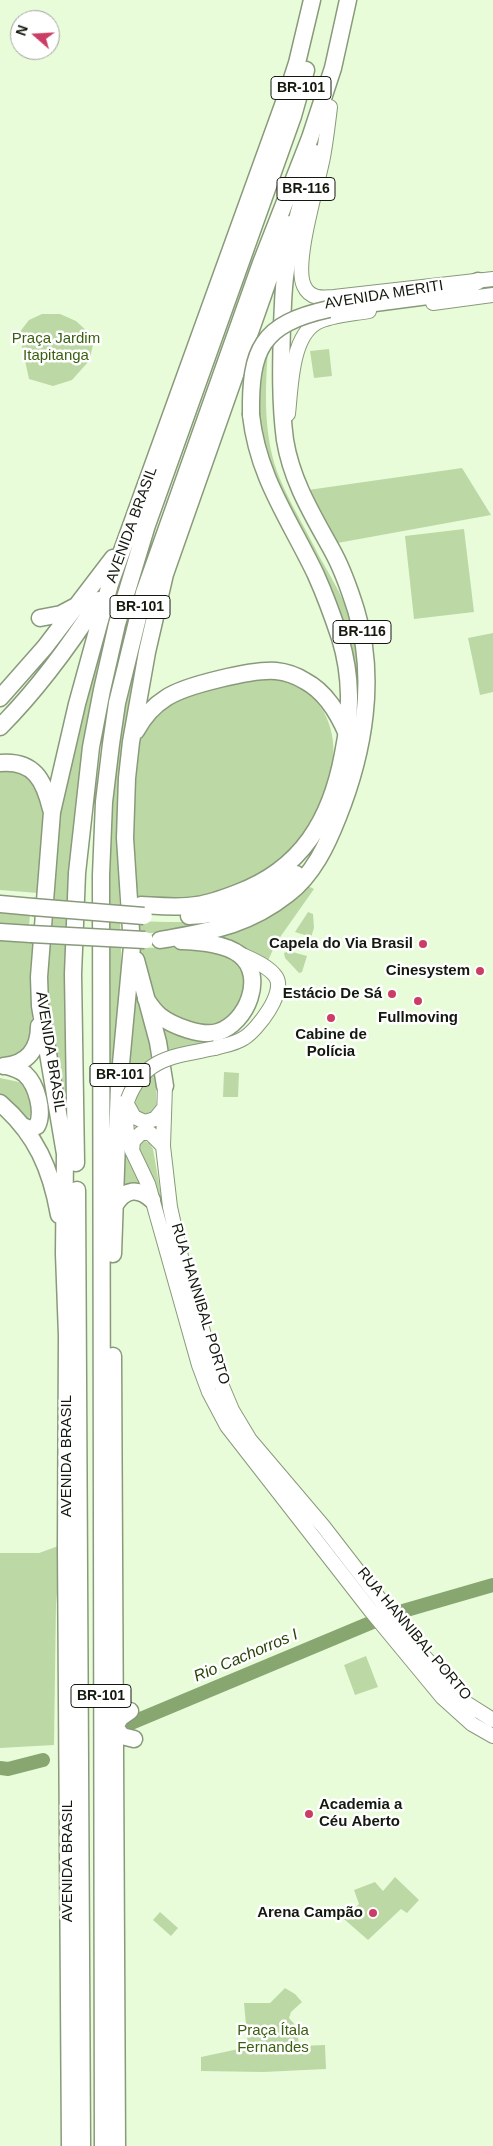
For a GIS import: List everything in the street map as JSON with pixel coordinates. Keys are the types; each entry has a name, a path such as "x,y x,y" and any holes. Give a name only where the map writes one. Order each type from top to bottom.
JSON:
{"highway":[{"name":"AVENIDA BRASIL","path":"70,2146 67,1368 64,1254 66,1154 40,1006 40,946 52,812 77,704 110,584 133,525 287,94 297,63 312,0"},
{"name":"AVENIDA BRASIL","path":"82,2146 82,1789 73,974 77,873 91,747 117,624 134,564 293,116 312,49 323,0"},
{"name":"BR-101","path":"102,2146 101,1530 103,1246 101,875 104,802 117,703 144,593 261,263 310,138 335,60 348,0"},
{"name":"BR-101","path":"117,2146 113,1293 115,1206 118,1085 146,942 125,838 130,742 152,624 164,574 330,107 350,43 359,0"},
{"name":"BR-116","path":"142,911 199,916 216,913 268,894 302,869 332,832 357,760 364,725 367,678 364,636 356,608 335,556 296,483 286,442 281,402 286,270 318,142"},
{"name":"BR-101","path":"209,308 227,275 272,173"},
{"path":"0,895 33,902 142,911 181,907 215,901 250,888 278,872 308,842 329,806 337,782 347,734 350,694 340,640 316,575 267,482 258,456 252,415 252,371 256,357 260,349 274,333 288,322 324,303 443,294 486,280"},
{"path":"0,698 45,648 101,575 133,525"},
{"path":"0,727 21,707 74,638 110,584"},
{"path":"40,618 61,614 78,605"},
{"path":"130,742 142,720 152,709 176,693 218,680 276,671 288,673 315,687 339,716 347,734"},
{"path":"0,764 20,765 38,775 46,787 52,812"},
{"path":"146,942 226,928 277,902 291,892 308,873 321,855 332,832"},
{"path":"0,904 33,902"},
{"path":"0,932 219,946 239,954 247,962 252,975 251,994 241,1014 224,1029 210,1034 173,1024 158,1015 146,999"},
{"path":"146,942 146,999 161,1055 165,1086"},
{"path":"4,1066 17,1064 26,1059 37,1044 40,1006"},
{"path":"4,1066 18,1070 30,1079 40,1108 37,1126 30,1129 23,1126"},
{"path":"0,1103 23,1126 34,1141 47,1168 58,1211 64,1254"},
{"path":"115,1206 121,1196 131,1191 142,1192 152,1200"},
{"path":"103,1246 113,1293"},
{"path":"67,1368 79,1420"},
{"path":"128,1711 115,1726 122,1736 134,1739"},
{"path":"68,2004 72,1977 75,1886 82,1789"},
{"path":"112,2146 116,2088"}],"main road":[{"path":"324,303 304,286 302,259 323,156 330,107"},
{"name":"AVENIDA MERITI","path":"286,442 290,394 297,351 304,334 314,324 323,320 359,313 493,295"},
{"name":"RUA HANNIBAL PORTO","path":"239,954 254,961 276,977 278,994 251,1032 235,1043 165,1059 153,1065 137,1079 127,1101 126,1131 132,1152 144,1172 177,1281 199,1365 209,1392 227,1426 371,1611 442,1697 472,1724 493,1736"},
{"name":"RUA HANNIBAL PORTO","path":"165,1086 163,1146 170,1207 182,1261 213,1365 223,1391 242,1429 329,1533 422,1654 466,1703 493,1720"},
{"path":"127,1101 134,1117 145,1122 155,1119 164,1108"},
{"path":"132,1152 133,1141 141,1133 150,1133 163,1146"},
{"path":"162,1235 171,1233 174,1235 182,1261"}],"green space":[{"name":"Praça Jardim Itapitanga","path":"42,314 60,314 76,321 89,333 93,345 89,361 72,380 53,386 29,379 19,333 29,320"},
{"path":"268,349 266,415 274,463 288,497 346,607 358,658 360,673 359,691 351,756 343,787 332,815 318,841 299,863 276,882 248,897 215,909 187,913 140,912 141,921 187,922 206,920 241,911 298,879 268,904 238,919 190,930 141,933 142,948 199,949 227,957 237,965 243,976 245,987 241,1007 228,1023 221,1027 204,1030 177,1024 159,1015 151,1006 142,985 131,912 129,825 131,785 136,751 143,729 159,709 181,697 205,689 261,677 273,677 292,683 303,689 313,698 326,717 333,740 333,764 328,789 318,813 305,836 289,855 262,875 239,887 215,896 178,902 141,899 141,910 186,910 213,906 234,900 254,891 273,880 291,866 306,850 330,813 338,792 344,770 352,714 352,680 336,618 315,568 264,468 260,453 255,408 256,392 258,377"},
{"path":"329,349 332,376 314,378 310,351"},
{"path":"462,468 491,515 332,544 301,491"},
{"path":"464,529 474,612 414,619 405,536"},
{"path":"128,548 95,684 79,796 68,1153 46,998 52,888 62,795 78,717"},
{"path":"151,597 127,719 117,808 122,986 108,1116 105,869 116,718"},
{"path":"493,633 493,692 480,695 468,638"},
{"path":"8,768 34,779 45,808 38,893 0,890 0,769"},
{"path":"306,885 314,889 276,943 267,963 210,937"},
{"path":"308,912 313,914 314,928 311,937 295,932"},
{"path":"0,913 30,915 29,926 0,925"},
{"path":"0,939 34,941 32,1035 26,1051 0,1064"},
{"path":"289,951 307,956 302,972 299,973 285,958 284,953"},
{"path":"133,974 156,1056 156,1113 144,1117 133,1110 136,1094 140,1086 132,1076 123,1093"},
{"path":"154,1017 223,1042 165,1053"},
{"path":"224,1072 239,1073 238,1097 223,1097"},
{"path":"0,1078 24,1083 31,1108 31,1114 26,1123 0,1098"},
{"path":"142,1139 150,1144 153,1149 166,1224 135,1144"},
{"path":"121,1140 145,1185 121,1188"},
{"path":"61,1545 56,1604 54,1745 0,1748 0,1553 39,1553"},
{"path":"366,1656 378,1687 355,1695 344,1665"},
{"name":"Arena Campão","path":"395,1877 419,1900 407,1913 401,1909 368,1940 344,1919 359,1904 354,1890 375,1882 383,1891"},
{"path":"160,1912 178,1928 171,1936 153,1920"},
{"name":"Praça Ítala Fernandes","path":"285,1988 295,1994 302,2002 291,2012 289,2018 297,2027 299,2046 325,2045 326,2069 263,2072 201,2071 201,2057 248,2047 244,2003 270,2003"}],"waterway":[{"name":"Rio Cachorros I","path":"403,1611 493,1585"},
{"name":"Rio Cachorros I","path":"131,1723 375,1621"},
{"name":"Rio Cachorros I","path":"0,1768 8,1769 43,1760"}],"place":[{"name":"Capela do Via Brasil","path":"423,944"},
{"name":"Cinesystem","path":"480,971"},
{"name":"Estácio De Sá","path":"392,994"},
{"name":"Fullmoving","path":"418,1001"},
{"name":"Cabine de Polícia","path":"331,1018"},
{"name":"Academia a Céu Aberto","path":"309,1814"},
{"name":"Arena Campão","path":"373,1913"}]}
